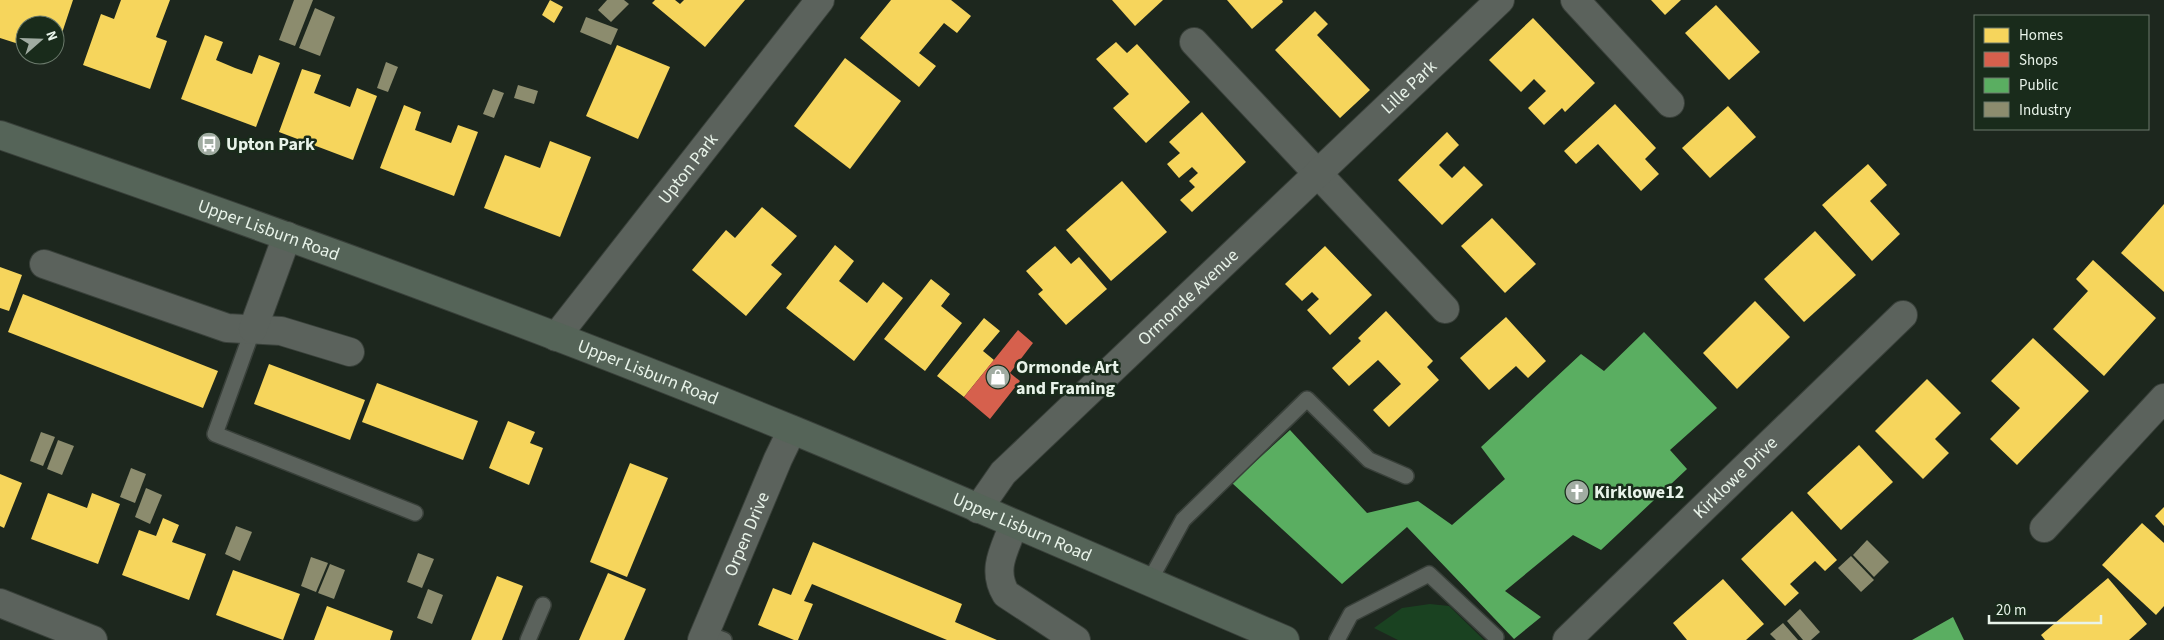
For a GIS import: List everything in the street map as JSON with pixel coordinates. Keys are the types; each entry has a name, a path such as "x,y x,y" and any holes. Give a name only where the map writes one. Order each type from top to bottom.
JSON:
{"main road":[{"name":"Upper Lisburn Road","path":"0,134 287,236 556,337 792,430 1285,640"}],"street":[{"name":"Upton Park","path":"556,337 820,0"},
{"name":"Lille Park","path":"1317,173 1500,0"},
{"path":"1575,0 1670,103"},
{"path":"1194,42 1445,309"},
{"name":"Ormonde Avenue","path":"978,509 1002,473 1317,173"},
{"path":"254,329 287,236"},
{"path":"44,264 227,328 281,330 350,352"},
{"name":"Kirklowe Drive","path":"1567,640 1903,314"},
{"path":"2044,528 2164,398"},
{"name":"Orpen Drive","path":"711,638 778,459 792,430"},
{"path":"1014,524 999,563 999,582 1006,594 1076,640"},
{"path":"0,603 93,640"}],"lane":[{"path":"254,329 215,434 415,512"},
{"path":"1149,582 1183,520 1307,399 1369,460 1406,476"},
{"path":"1337,640 1351,614 1429,574 1496,637"},
{"path":"528,640 543,605"}],"green space":[{"path":"1430,604 1449,606 1484,640 1398,640 1374,628 1402,608"}],"building: Homes":[{"path":"0,0 73,0 65,24 65,15 15,15 15,43 0,38"},
{"path":"121,0 170,0 156,37 167,41 150,89 83,65 101,14 114,19"},
{"path":"550,0 563,7 554,23 542,15"},
{"path":"655,0 675,0 680,4 684,0 745,0 705,47 652,3"},
{"path":"891,0 951,0 971,16 957,33 944,23 919,53 936,66 919,87 860,38"},
{"path":"1112,0 1163,0 1135,26"},
{"path":"1227,0 1282,0 1283,2 1252,29"},
{"path":"1651,0 1681,0 1665,15"},
{"path":"1716,5 1760,52 1729,80 1685,33"},
{"path":"1315,11 1328,24 1317,35 1370,90 1340,118 1275,50"},
{"path":"1533,18 1595,83 1565,112 1562,108 1544,125 1528,108 1546,91 1534,79 1521,92 1489,60"},
{"path":"205,35 223,42 216,60 235,68 252,74 259,55 280,63 256,127 181,99"},
{"path":"1116,42 1127,53 1137,44 1190,102 1146,143 1113,108 1129,94 1096,59"},
{"path":"617,45 670,67 638,139 586,116"},
{"path":"845,58 901,101 850,169 794,126"},
{"path":"302,69 321,75 314,93 350,107 357,88 377,96 353,160 279,132"},
{"path":"1615,104 1656,148 1645,159 1659,174 1641,191 1598,144 1576,164 1564,151"},
{"path":"404,105 421,112 415,130 451,143 458,125 478,132 454,196 380,168"},
{"path":"1728,106 1756,137 1710,178 1682,148"},
{"path":"1202,112 1246,162 1192,212 1180,200 1195,187 1189,181 1198,173 1192,167 1179,178 1167,164 1180,153 1169,142"},
{"path":"1447,132 1459,145 1439,165 1452,178 1464,166 1483,185 1442,225 1398,180"},
{"path":"550,141 591,157 560,237 484,208 505,155 540,168"},
{"path":"1868,164 1887,185 1870,201 1900,234 1872,261 1822,205"},
{"path":"1122,181 1167,232 1111,281 1066,230"},
{"path":"2164,204 2164,292 2121,253"},
{"path":"762,207 797,236 771,265 782,274 746,316 692,270 726,230 735,238"},
{"path":"1492,218 1536,264 1505,293 1461,246"},
{"path":"1815,231 1856,275 1804,322 1764,279"},
{"path":"835,245 854,261 839,281 867,303 883,282 903,298 854,361 786,308"},
{"path":"1055,246 1071,264 1079,257 1107,289 1066,325 1038,294 1043,290 1026,271"},
{"path":"1325,246 1372,295 1330,335 1307,310 1319,299 1312,292 1302,301 1285,284"},
{"path":"2093,260 2156,318 2104,376 2053,329 2088,291 2076,279"},
{"path":"0,267 22,275 9,311 0,308"},
{"path":"931,279 950,294 941,306 962,323 925,371 884,339"},
{"path":"23,294 218,371 203,408 8,332"},
{"path":"1755,301 1790,337 1737,389 1703,353"},
{"path":"1386,311 1433,361 1427,367 1439,380 1389,427 1373,410 1401,384 1381,363 1378,360 1349,386 1332,368 1361,341 1358,338"},
{"path":"1506,317 1546,361 1528,378 1516,366 1489,390 1460,358"},
{"path":"984,318 1000,331 983,351 994,360 964,397 937,376"},
{"path":"2033,338 2089,391 2017,465 1990,439 2020,408 1991,381"},
{"path":"269,364 365,400 350,440 254,404"},
{"path":"1927,379 1961,413 1935,439 1949,453 1923,479 1875,431"},
{"path":"377,383 478,421 463,460 362,422"},
{"path":"508,421 535,432 530,443 543,448 529,485 489,468"},
{"path":"1859,445 1893,482 1841,530 1807,493"},
{"path":"630,463 668,478 627,577 590,562"},
{"path":"0,474 22,483 4,528 0,526"},
{"path":"48,493 87,508 92,493 120,504 98,564 31,539"},
{"path":"2164,507 2164,526 2155,516"},
{"path":"1792,511 1837,560 1825,571 1815,561 1790,584 1799,593 1785,606 1741,559"},
{"path":"163,518 179,525 172,542 206,554 189,600 122,575 139,530 156,536"},
{"path":"2142,523 2164,543 2164,606 2156,615 2102,565"},
{"path":"813,542 962,604 955,622 997,640 947,640 812,584 804,601 813,604 798,640 758,625 773,588 791,595"},
{"path":"233,570 300,594 283,640 216,615"},
{"path":"608,573 646,589 624,640 579,640"},
{"path":"497,576 523,586 502,640 471,640"},
{"path":"2108,578 2147,624 2129,640 2045,640 2041,635"},
{"path":"1723,579 1764,624 1746,640 1687,640 1673,623"},
{"path":"327,606 393,631 390,640 314,640"}],"building: Shops":[{"name":"Ormonde Art and Framing","path":"1018,330 1033,343 1010,373 1020,381 990,419 964,397"}],"building: Public":[{"name":"Kirklowe12","path":"1644,332 1717,408 1670,450 1687,469 1601,550 1573,535 1505,591 1541,617 1514,639 1407,527 1342,584 1232,483 1290,430 1367,513 1418,501 1452,525 1505,479 1481,447 1581,354 1604,371"},
{"path":"1953,617 1964,640 1912,640"}],"building: Industry":[{"path":"294,0 313,0 295,46 279,40"},
{"path":"607,0 624,0 629,4 611,22 598,10"},
{"path":"315,8 335,17 320,56 299,48"},
{"path":"586,17 618,29 611,45 580,32"},
{"path":"386,62 398,67 388,92 377,88"},
{"path":"518,85 538,91 534,104 514,98"},
{"path":"493,89 504,93 494,118 483,114"},
{"path":"41,432 55,437 43,466 30,461"},
{"path":"58,440 74,446 62,475 47,469"},
{"path":"131,468 146,474 135,503 120,497"},
{"path":"146,488 162,495 150,524 135,517"},
{"path":"236,526 252,532 240,561 225,554"},
{"path":"1867,540 1889,562 1874,577 1853,555"},
{"path":"418,553 434,559 422,588 407,582"},
{"path":"1851,556 1874,580 1861,592 1838,568"},
{"path":"311,557 328,563 316,592 301,586"},
{"path":"330,564 345,570 334,599 318,593"},
{"path":"428,589 443,595 432,624 417,618"},
{"path":"1800,609 1820,632 1811,640 1803,640 1787,621"},
{"path":"1783,623 1798,640 1776,640 1770,634"}],"place":[{"name":"Upton Park","path":"209,144"},
{"name":"Ormonde Art and Framing","path":"998,377"},
{"name":"Kirklowe12","path":"1577,492"}]}
